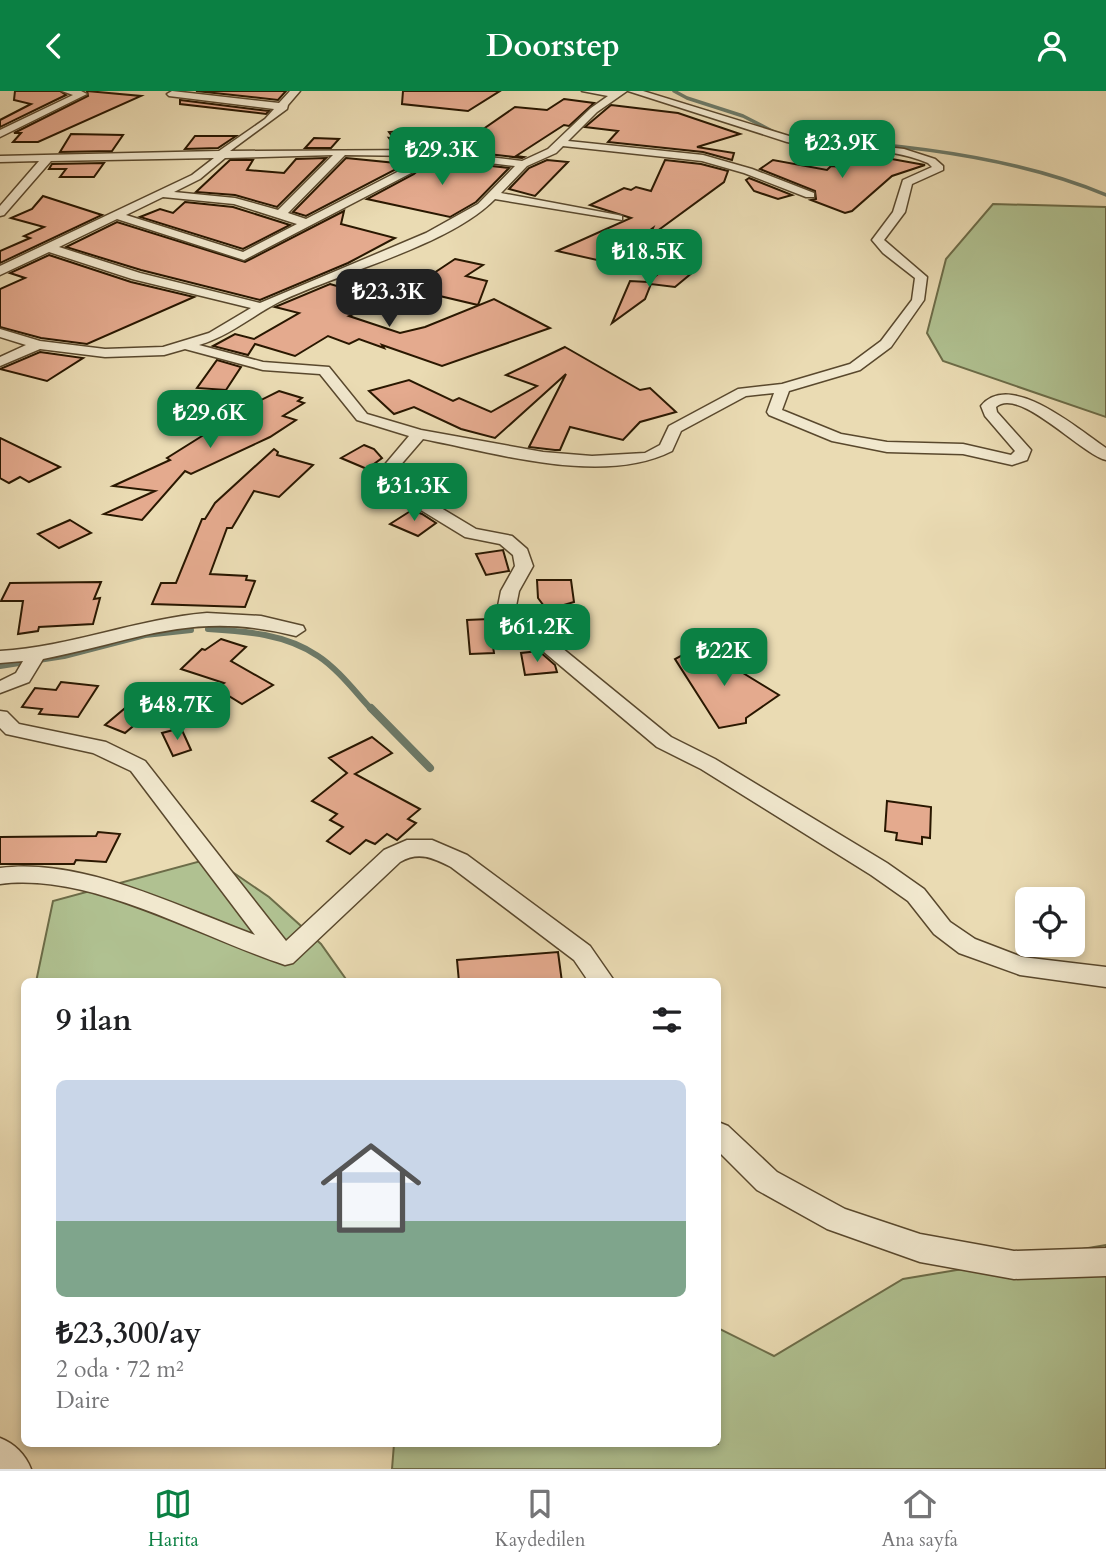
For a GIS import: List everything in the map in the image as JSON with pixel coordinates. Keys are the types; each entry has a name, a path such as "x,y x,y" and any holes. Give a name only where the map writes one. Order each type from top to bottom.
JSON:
{"street":[{"path":"0,134 82,95 66,91"},
{"path":"0,271 197,177 224,154 227,148 250,135 284,107 295,91"},
{"path":"587,91 618,93"},
{"path":"185,345 262,366 324,370 362,417 419,434 543,457 620,461 649,457 667,448 674,429 743,393 783,387 855,367 886,344 918,300 921,277 913,267 882,247 878,240 899,212 907,182 939,168 935,162 905,153 783,139 633,91"},
{"path":"0,333 38,345 105,353 164,351 214,336 274,300 430,236 482,206 523,164 552,151 594,110 618,93"},
{"path":"172,94 284,107"},
{"path":"561,143 703,158 748,171 810,195"},
{"path":"0,159 342,152 430,153 523,164"},
{"path":"280,214 290,207 342,152"},
{"path":"118,216 244,256 409,170 430,153"},
{"path":"0,213 48,158"},
{"path":"162,194 234,201 308,223"},
{"path":"493,195 618,218"},
{"path":"49,248 135,276 261,307"},
{"path":"0,362 38,345"},
{"path":"783,387 774,412 837,438 887,447 963,449 1012,460 1022,457 1023,450 990,413 988,406 996,399 1013,398 1043,412 1106,455"},
{"path":"419,434 390,468 399,490 471,533 506,540 521,553 524,566 510,591 507,606 518,621 664,742 708,764 879,869 916,895 942,928 967,946 1020,966 1106,977"},
{"path":"0,657 33,661 152,626 201,618 264,620 296,630"},
{"path":"0,687 17,683 30,672 33,661"},
{"path":"0,717 13,729 99,747 138,767 285,956"},
{"path":"285,956 392,856 407,848 432,848 459,861 582,953 601,978"},
{"path":"0,876 15,874 90,882 285,956"},
{"path":"721,1137 767,1181 779,1188 837,1220 908,1244 1014,1265 1106,1262"},
{"path":"0,1454 15,1469"}],"green space":[{"path":"993,204 1106,207 1106,417 943,361 927,333 946,259"},
{"path":"212,858 269,897 321,944 345,978 37,978 53,901"},
{"path":"1106,1245 1106,1469 392,1469 394,1447 721,1447 721,1330 774,1356 903,1279"}],"building":[{"path":"15,91 60,91 66,95 0,127 0,120 31,104 14,100"},
{"path":"87,91 141,96 38,142 13,142 21,133 14,133 88,96"},
{"path":"196,91 286,91 278,100"},
{"path":"403,91 500,91 468,111 402,104"},
{"path":"564,99 594,103 569,126 564,125 516,156 524,157 522,158 453,150 515,107 547,110"},
{"path":"180,100 269,111 266,114 180,104"},
{"path":"611,105 678,113 740,134 697,147 734,153 732,160 703,152 608,142 618,131 585,127"},
{"path":"412,130 423,147 396,148 389,138 394,139 389,132"},
{"path":"71,134 123,135 112,151 60,152"},
{"path":"195,136 236,136 218,148 185,149"},
{"path":"314,138 339,139 331,148 305,148"},
{"path":"875,156 925,165 892,176 852,211 845,213 811,200 816,199 815,191 760,169 773,160 827,170 831,166 842,167 851,160 870,163"},
{"path":"326,158 277,207 235,195 196,192 230,160 253,160 247,170 284,173 296,159"},
{"path":"346,158 406,164 306,216 293,212"},
{"path":"432,159 435,162 439,160 509,168 476,202 450,217 367,199 414,174"},
{"path":"547,160 568,162 535,196 509,189 529,168"},
{"path":"665,160 701,164 728,171 724,182 649,237 653,228 606,262 557,251 631,218 590,205 624,188 631,190 636,187 651,191"},
{"path":"104,163 94,177 60,177 66,169 49,169 52,164"},
{"path":"749,178 792,195 778,199 754,191 746,180"},
{"path":"43,196 102,215 0,263 0,251 30,238 24,236 44,227 11,218 32,209"},
{"path":"185,202 233,207 290,225 243,249 140,217 160,209 173,213"},
{"path":"344,211 341,224 395,238 348,263 260,300 141,270 66,247 117,222 245,262"},
{"path":"49,255 131,282 194,297 87,344 41,338 0,327 0,289 25,278 10,273"},
{"path":"455,259 483,265 466,276 487,281 478,305 410,289"},
{"path":"667,267 693,272 675,287 651,284 645,299 612,323 630,281 648,282"},
{"path":"330,284 344,288 360,311 349,316 400,333 425,327 494,299 550,328 442,366 382,345 384,348 359,339 349,344 328,336 295,356 255,344 248,355 213,346 235,334 254,339 299,313 275,307"},
{"path":"565,347 640,390 650,388 676,412 640,422 623,440 570,427 560,450 555,450 529,447 566,374 495,438 461,429 414,407 394,414 369,391 409,380 453,401 459,398 491,412 537,386 506,375"},
{"path":"40,352 83,358 47,381 0,369"},
{"path":"217,360 241,367 226,390 197,388"},
{"path":"279,391 302,398 298,401 304,403 283,416 296,420 270,437 191,474 185,471 142,520 104,514 155,491 113,486 170,460 167,458 253,404"},
{"path":"0,438 60,467 29,482 20,477 9,483 0,478"},
{"path":"364,445 374,449 382,458 367,469 341,458"},
{"path":"274,449 278,452 277,455 313,465 279,497 254,491 232,528 227,528 210,574 247,576 246,580 255,581 245,607 152,604 161,583 176,583 202,519 205,519 215,503"},
{"path":"412,510 436,523 418,536 390,524"},
{"path":"70,520 91,533 59,548 38,534"},
{"path":"503,550 509,571 486,575 476,554"},
{"path":"537,580 571,580 574,602 547,610 538,598"},
{"path":"101,582 94,599 100,598 93,624 39,627 38,631 18,634 23,601 1,601 10,583"},
{"path":"489,619 494,653 470,654 467,620"},
{"path":"221,639 246,647 231,661 273,685 242,704 216,688 224,683 181,669 202,649 205,650"},
{"path":"699,646 779,695 746,718 746,723 719,728 675,659"},
{"path":"539,651 555,665 557,672 525,675 521,653"},
{"path":"61,682 98,686 78,717 39,714 42,709 22,707 35,688 56,690"},
{"path":"130,704 151,711 125,733 105,725"},
{"path":"181,728 191,750 173,756 162,733"},
{"path":"372,737 392,753 355,774 420,809 408,819 416,823 397,840 387,834 375,844 366,840 350,854 327,841 343,827 330,820 337,814 312,801 347,773 329,758"},
{"path":"887,801 931,807 930,838 922,837 922,844 896,840 897,833 885,831"},
{"path":"98,832 120,834 106,862 76,860 74,864 0,864 0,837 96,836"},
{"path":"558,952 561,978 459,978 457,960"}],"waterway":[{"path":"674,91 687,98 743,116 774,132"},
{"path":"819,140 928,150 1002,163 1106,195"},
{"path":"208,629 265,635 306,649 333,668 372,710"},
{"path":"0,666 64,656 145,635 191,630"},
{"path":"371,708 430,768"}]}
